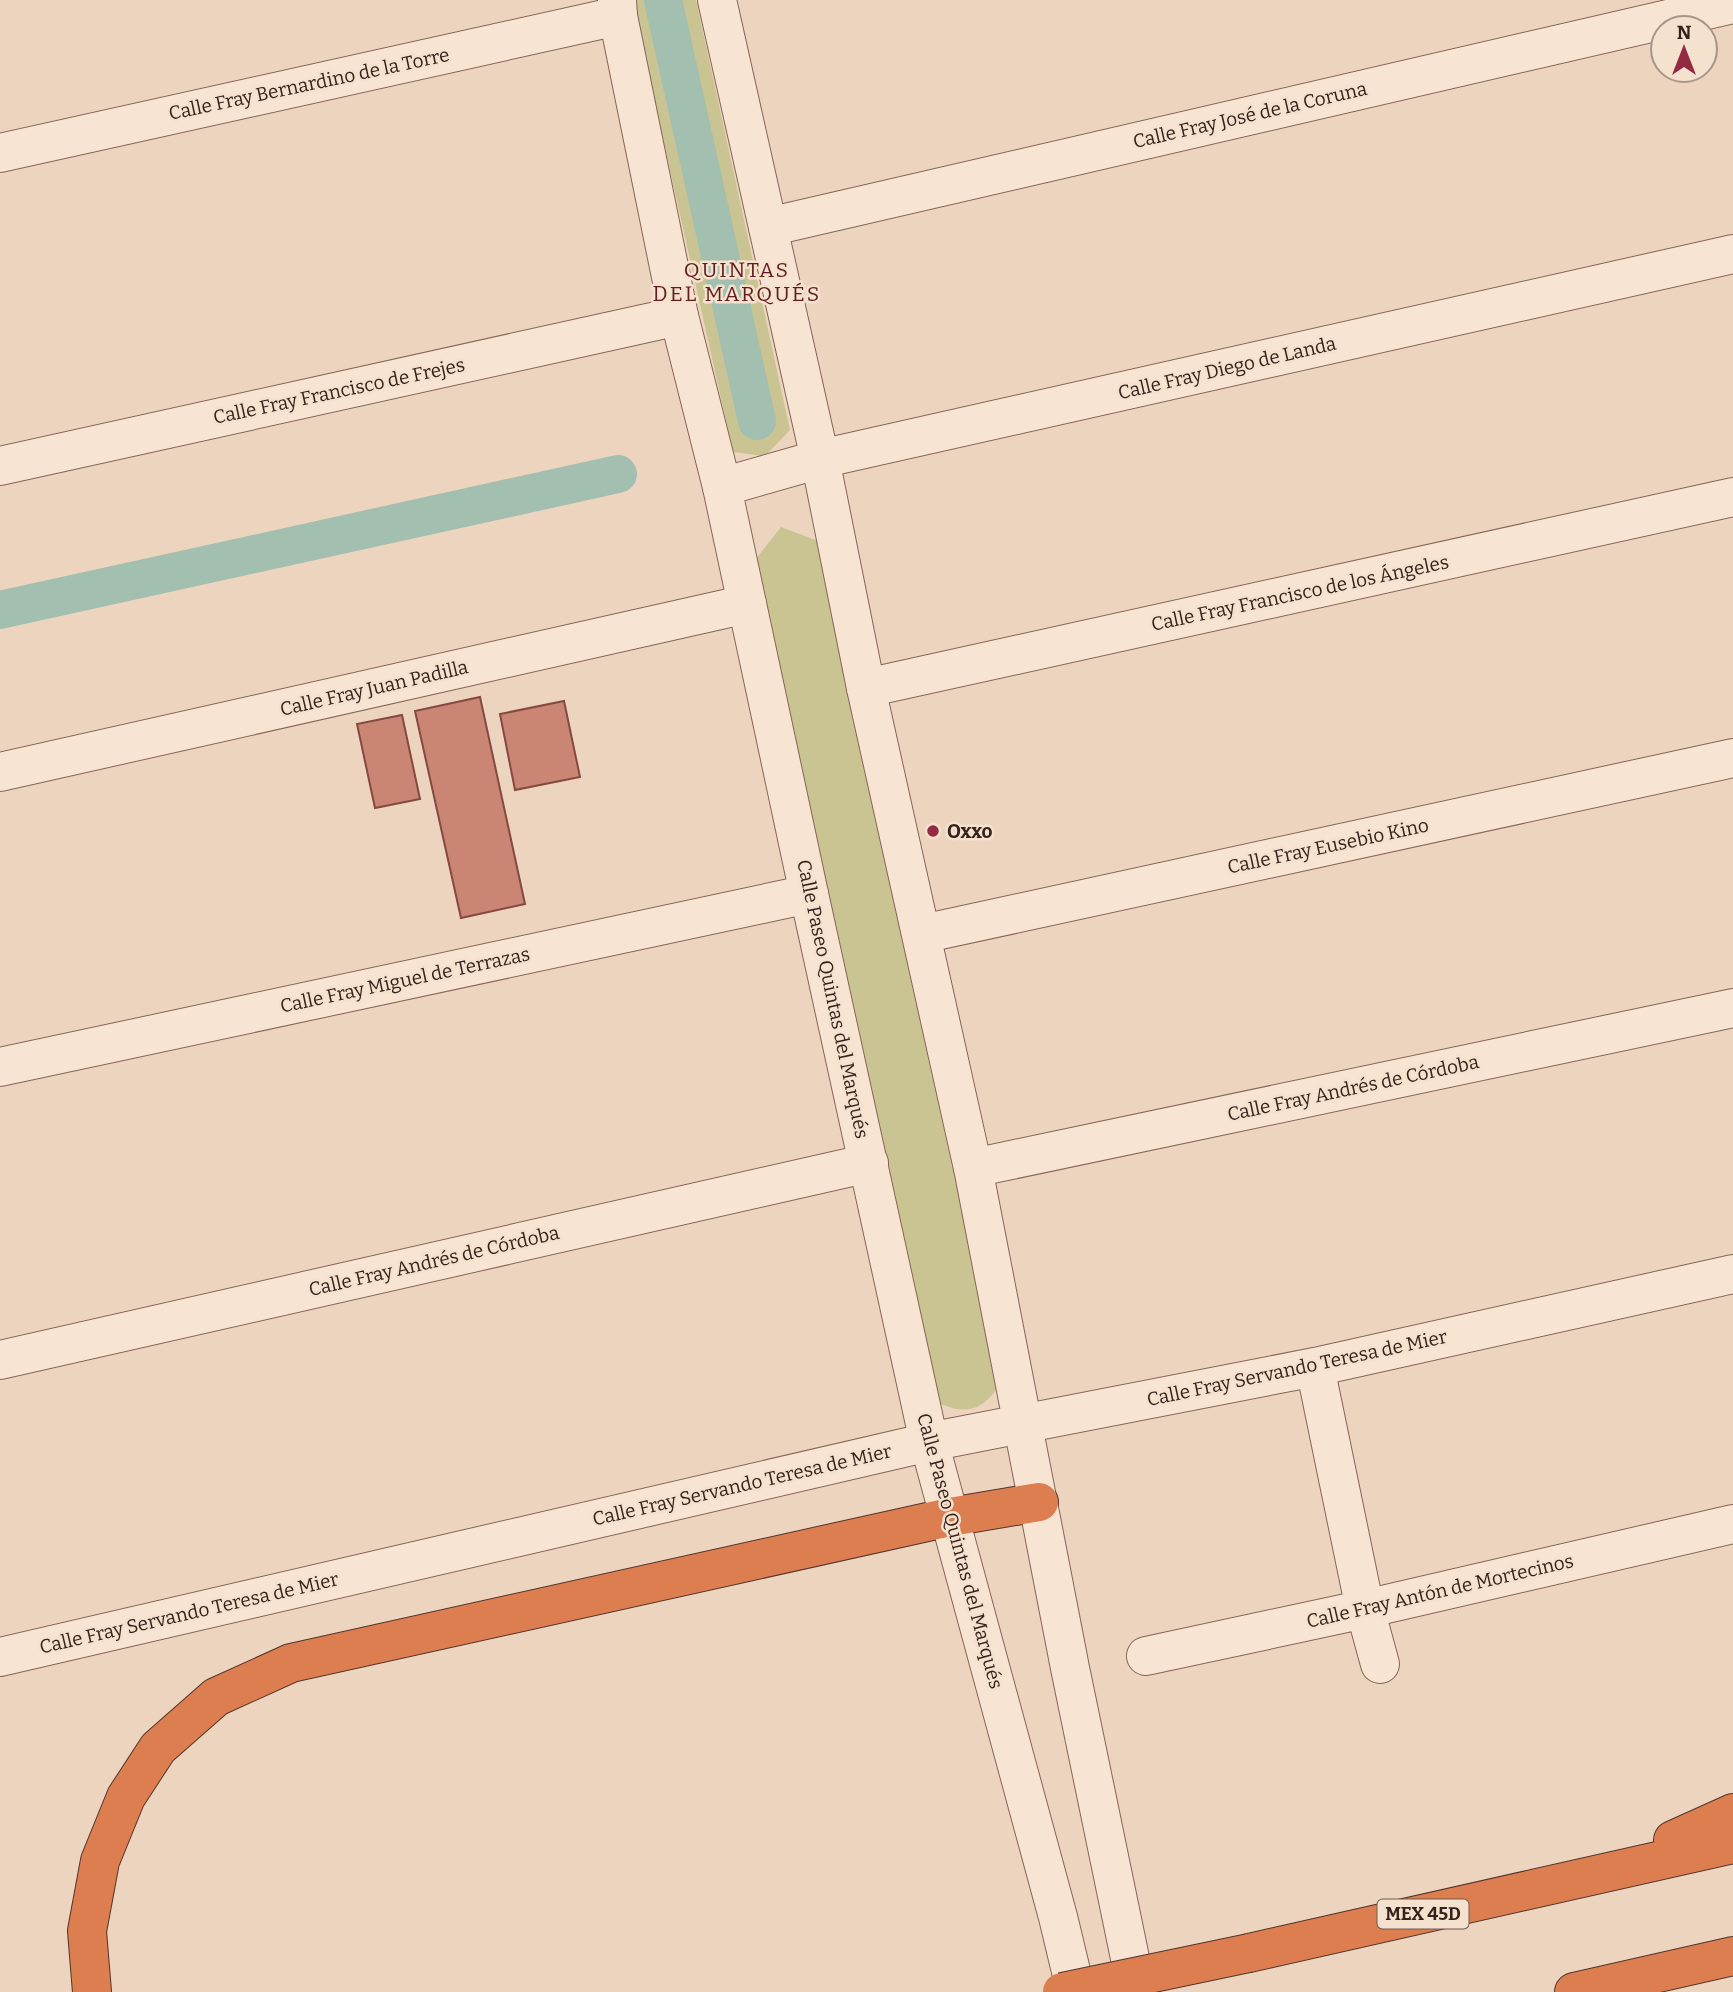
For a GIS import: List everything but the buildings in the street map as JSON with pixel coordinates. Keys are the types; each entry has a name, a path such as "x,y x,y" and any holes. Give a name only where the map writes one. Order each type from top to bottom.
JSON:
{"highway":[{"path":"92,1992 87,1931 100,1861 126,1797 158,1748 216,1697 292,1663 950,1517 1039,1502"},
{"path":"1597,1874 1733,1813"},
{"name":"MEX 45D","path":"1062,1992 1249,1953 1733,1844"},
{"path":"1574,1992 1733,1956"}],"street":[{"path":"717,0 820,459 866,688 973,1168 1070,1668 1138,1992"},
{"name":"Calle Fray José de la Coruna","path":"768,226 1733,4"},
{"name":"Calle Fray Bernardino de la Torre","path":"0,153 617,8"},
{"name":"Calle Paseo Quintas del Marqués","path":"617,8 679,316 722,487 929,1442 1055,1904 1076,1992"},
{"name":"Calle Fray Diego de Landa","path":"722,487 820,459 1733,254"},
{"name":"Calle Fray Francisco de Frejes","path":"0,466 679,316"},
{"name":"Calle Fray Francisco de los Ángeles","path":"866,688 1733,497"},
{"name":"Calle Fray Juan Padilla","path":"0,772 747,604"},
{"name":"Calle Fray Eusebio Kino","path":"922,934 1733,758"},
{"name":"Calle Fray Miguel de Terrazas","path":"0,1067 809,894"},
{"name":"Calle Fray Andrés de Córdoba","path":"973,1168 1733,1009"},
{"name":"Calle Fray Andrés de Córdoba","path":"0,1360 869,1163"},
{"name":"Calle Fray Servando Teresa de Mier","path":"0,1657 929,1442 1315,1367 1733,1274"},
{"path":"1315,1367 1365,1609 1380,1664"},
{"name":"Calle Fray Antón de Mortecinos","path":"1146,1656 1365,1609 1733,1524"}],"shaded area":[{"path":"632,0 696,0 790,430 765,456 733,452"},
{"path":"781,527 818,541 1003,1379 989,1399 981,1405 964,1410 932,1400 755,560"}],"waterway":[{"path":"663,0 757,421"},
{"path":"0,610 618,474"}],"place":[{"name":"Oxxo","path":"933,831"}],"district":[{"name":"QUINTAS DEL MARQUÉS","path":"737,282"}]}
